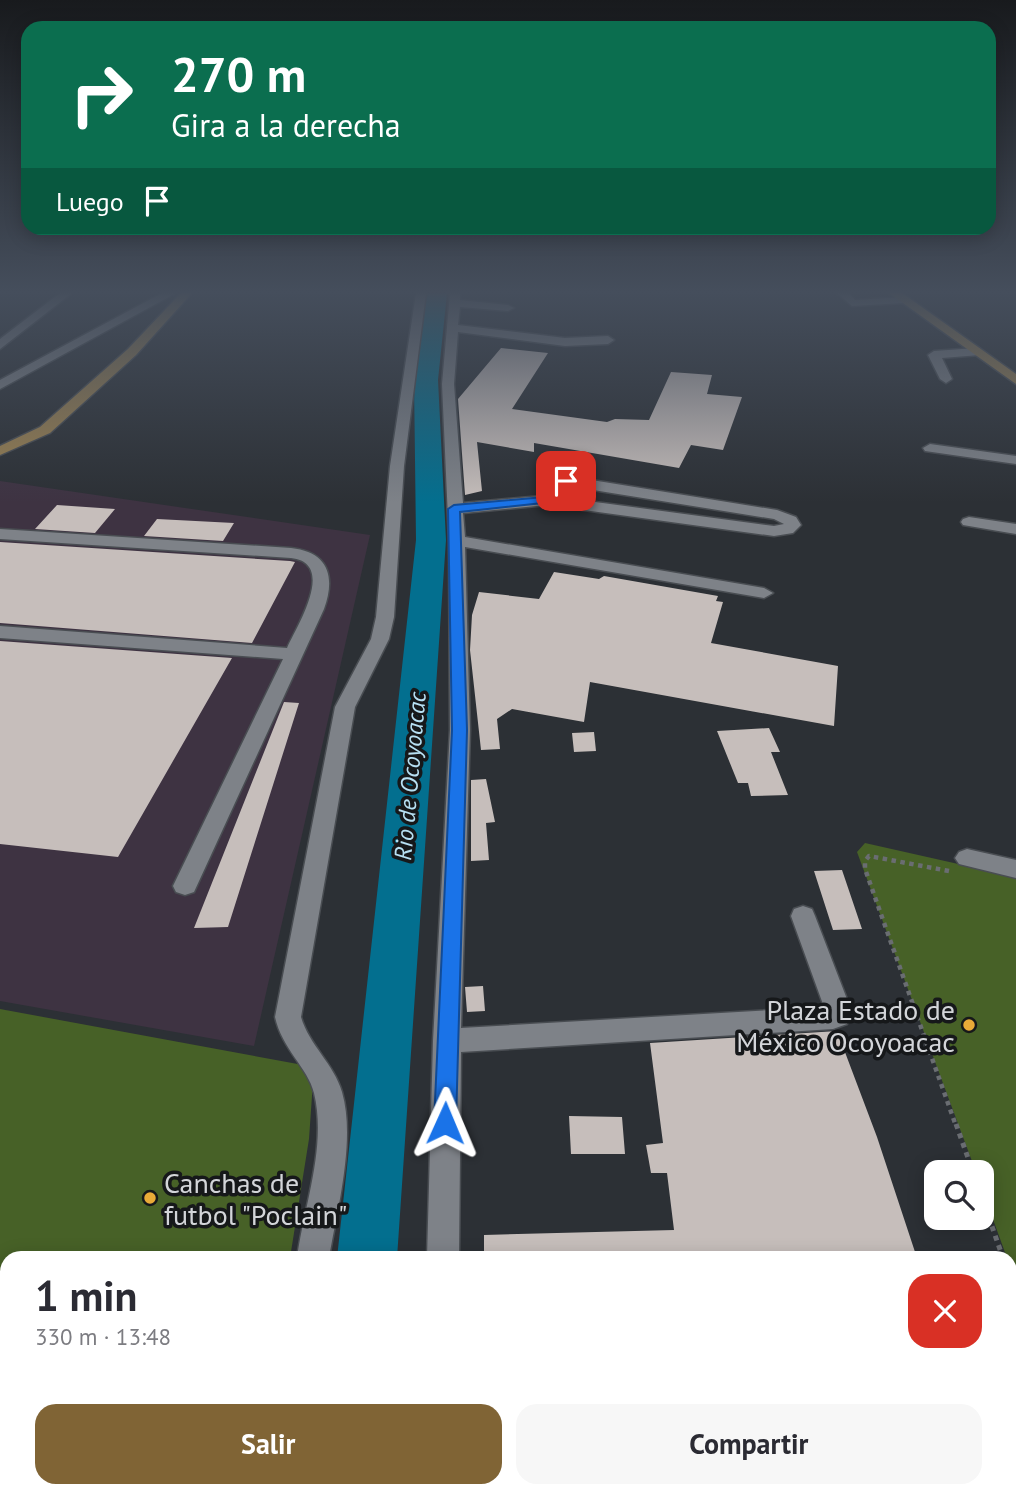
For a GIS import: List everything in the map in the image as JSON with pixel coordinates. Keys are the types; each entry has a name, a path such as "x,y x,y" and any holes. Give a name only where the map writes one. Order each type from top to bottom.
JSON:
{"main road":[{"path":"0,451 45,430 120,363"},
{"path":"992,363 1016,380"}],"street":[{"path":"0,385 41,363"},
{"path":"314,1251 332,1126 330,1100 314,1063 294,1041 288,1017 345,707 380,639 385,617 397,466 411,363"},
{"path":"443,1251 447,1041 460,730 457,541 448,384 450,363"},
{"path":"938,363 946,379"},
{"path":"930,448 1016,460"},
{"path":"454,509 547,500 774,531 787,530 793,525 790,520 777,515 568,481 561,483 547,500"},
{"path":"969,522 1016,529"},
{"path":"0,534 305,555 318,569 321,591 295,654 185,886"},
{"path":"457,541 764,593"},
{"path":"0,632 295,654"},
{"path":"959,865 1016,869"},
{"path":"447,1041 833,1018 836,1016 837,1007 803,916"}],"path":[{"path":"959,865 869,856 865,861 865,869 969,1160"},
{"path":"993,1230 1001,1251"}],"shaded area":[{"path":"0,481 370,535 254,1046 0,1001"}],"green space":[{"name":"Plaza Estado de México Ocoyoacac","path":"865,843 1016,877 1016,1251 1004,1251 994,1222 994,1160 972,1160 857,852"},
{"name":"Canchas de futbol \"Poclain\"","path":"0,1009 314,1067 309,1139 291,1251 0,1251"}],"building":[{"path":"488,363 542,363 512,409 607,422 615,419 649,420 671,372 712,375 707,394 742,397 723,450 691,445 679,468 534,443 534,452 477,442 482,491 465,495 458,399"},
{"path":"57,505 115,509 95,533 35,529"},
{"path":"157,519 234,523 223,541 144,536"},
{"path":"0,542 295,562 252,643 0,623"},
{"path":"554,572 599,579 604,576 718,596 716,601 723,602 711,643 838,666 834,726 590,682 584,722 512,709 497,719 500,749 481,750 470,650 472,615 479,592 539,599"},
{"path":"0,641 232,658 118,857 0,844"},
{"path":"284,702 299,703 228,927 194,928"},
{"path":"769,728 780,752 771,752 788,795 751,796 748,783 738,783 717,731"},
{"path":"594,732 596,751 574,752 572,733"},
{"path":"486,779 495,822 486,823 489,860 471,861 471,780"},
{"path":"842,870 862,929 833,930 814,871"},
{"path":"483,986 485,1011 467,1012 465,987"},
{"path":"837,1031 877,1137 915,1251 484,1251 484,1235 674,1230 667,1173 651,1173 646,1145 663,1143 650,1043"},
{"path":"569,1116 622,1117 625,1154 571,1154"}],"waterway":[{"name":"Rio de Ocoyoacac","path":"368,1251 431,540 426,380 428,363"}],"place":[{"name":"Plaza Estado de México Ocoyoacac","path":"969,1025"},
{"name":"Canchas de futbol \"Poclain\"","path":"150,1198"}],"route":[{"path":"445,1123 460,730 457,541 454,509 488,508 547,500 561,483 566,481"}]}
